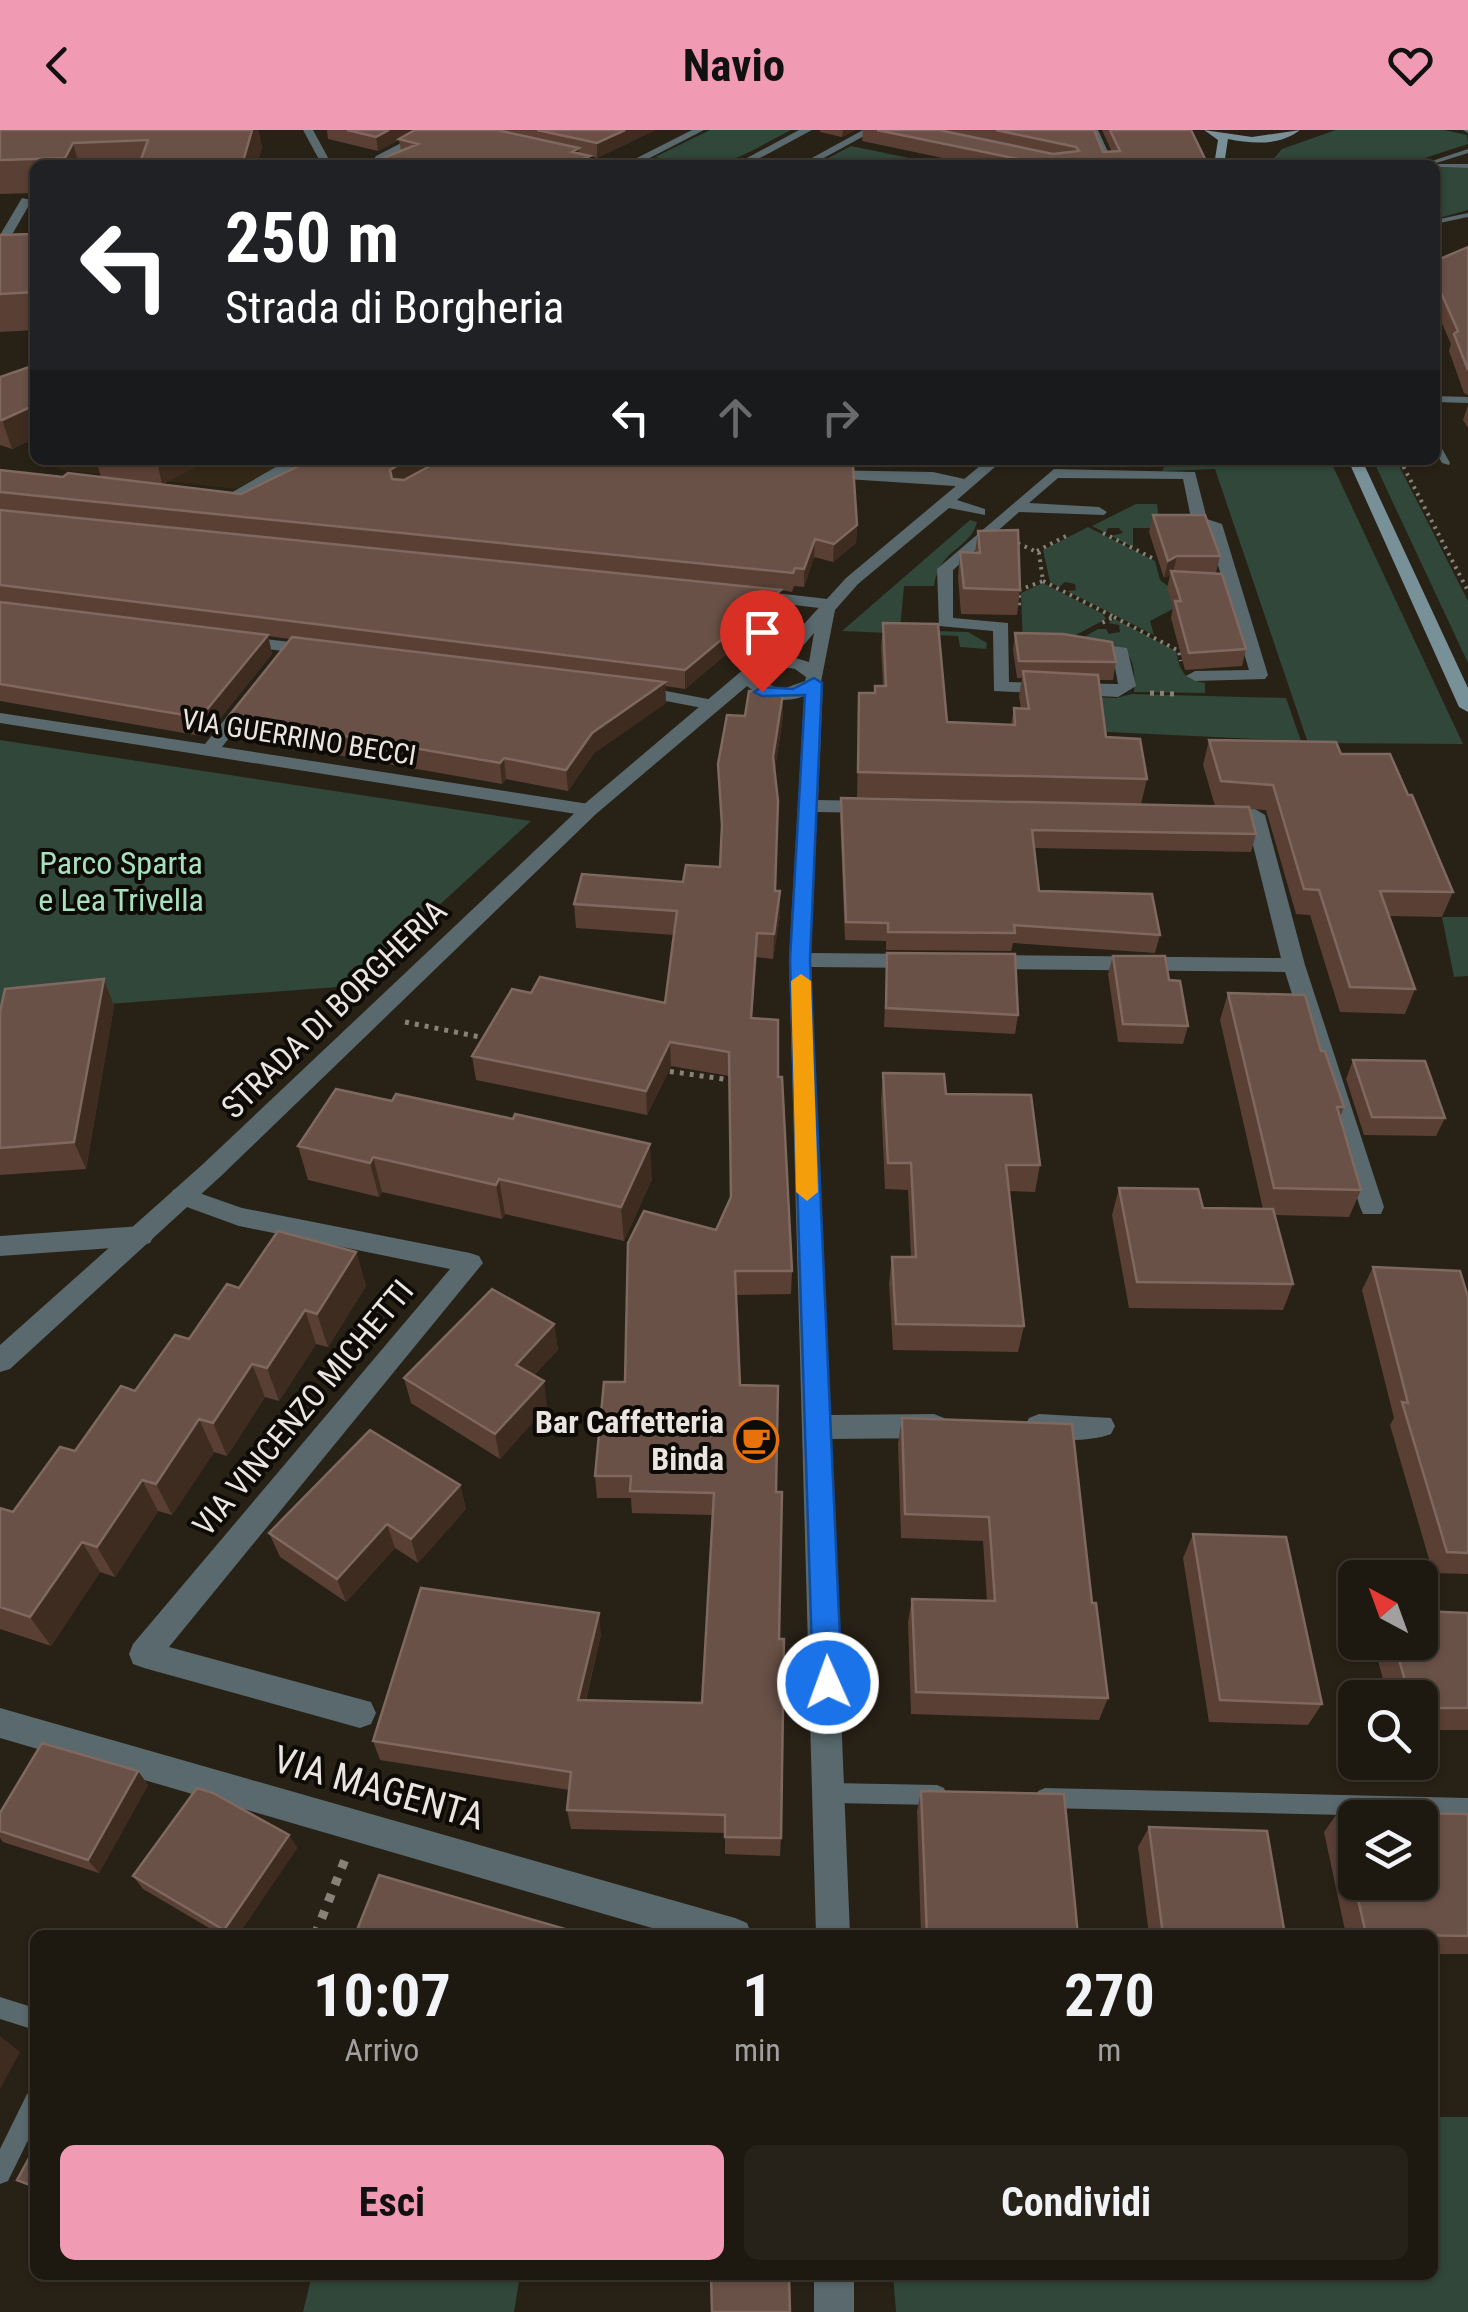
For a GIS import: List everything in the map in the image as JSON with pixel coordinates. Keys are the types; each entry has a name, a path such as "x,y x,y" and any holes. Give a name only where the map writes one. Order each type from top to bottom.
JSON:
{"main road":[{"path":"1253,149 1295,130"},
{"path":"1215,132 1276,138"},
{"path":"1215,132 1223,140 1220,160"},
{"path":"1357,465 1468,707"}],"street":[{"path":"308,130 324,160"},
{"path":"379,160 434,130"},
{"path":"638,160 700,130"},
{"path":"750,160 806,130"},
{"path":"813,160 870,130"},
{"path":"1093,130 1107,160"},
{"path":"550,153 584,160"},
{"path":"2,241 26,200"},
{"path":"2,241 20,237"},
{"path":"192,495 230,498 290,465"},
{"path":"417,482 446,465"},
{"name":"STRADA DI BORGHERIA","path":"0,1360 141,1236 589,810 752,672 788,651 828,604 990,465"},
{"path":"797,473 934,477 970,482"},
{"path":"1069,646 1122,652 1127,686 1118,692 1000,687 1002,627 945,622 945,569 1054,473 1190,475 1200,523 1214,524 1259,675 1196,676"},
{"path":"946,502 1006,516 1094,518"},
{"path":"1212,582 1232,582"},
{"path":"730,594 828,604 814,678 800,960 834,1930"},
{"path":"214,638 286,654 330,652"},
{"path":"774,661 799,663 814,678"},
{"path":"752,672 754,686 798,705 812,726"},
{"path":"619,688 677,695 713,705 796,694 814,678"},
{"path":"209,750 259,688"},
{"name":"VIA GUERRINO BECCI","path":"0,718 589,810"},
{"path":"810,806 891,808"},
{"path":"1198,814 1255,815 1294,965 1372,1207"},
{"path":"800,960 1294,965"},
{"name":"VIA VINCENZO MICHETTI","path":"182,1196 239,1216 470,1262 144,1654 360,1713"},
{"path":"0,1246 141,1236"},
{"path":"819,1426 970,1426"},
{"path":"1007,1426 1101,1426"},
{"name":"VIA MAGENTA","path":"0,1723 718,1930"},
{"path":"834,2280 834,2312"}],"lane":[{"path":"1440,160 1468,151"},
{"path":"1440,165 1468,166"},
{"path":"1440,221 1468,215"},
{"path":"1440,222 1468,227"},
{"path":"1440,399 1468,400"},
{"path":"1440,452 1446,463"},
{"path":"831,1793 951,1796"},
{"path":"1030,1798 1468,1808"},
{"path":"0,2008 30,2017"},
{"path":"0,2173 30,2112"}],"path":[{"path":"1403,465 1468,591"},
{"path":"1006,516 1025,526 1011,540 1036,552"},
{"path":"1094,518 1156,560"},
{"path":"1036,552 1071,534"},
{"path":"1019,610 1019,590 1043,581 1036,552"},
{"path":"1114,617 1179,650 1184,671 1196,676"},
{"path":"375,1016 504,1042"},
{"path":"653,1068 802,1092"},
{"path":"317,1930 359,1826"}],"shaded area":[{"path":"63,465 281,465 236,489 54,469"}],"green space":[{"path":"710,130 791,130 730,160 655,157"},
{"path":"1336,130 1444,130 1467,135 1468,144 1418,160 1272,160 1282,149"},
{"path":"851,146 919,160 824,160"},
{"path":"1440,167 1468,168 1468,210 1440,218"},
{"path":"1165,465 1332,465 1463,744 1308,743 1215,469 1162,471"},
{"path":"1375,465 1399,465 1468,601 1468,663"},
{"path":"1136,504 1157,504 1160,528 1133,528 1133,547 1111,536 1123,533 1119,528 1108,528 1106,533 1092,526"},
{"path":"970,520 977,522 973,531 942,564 934,586 904,586 900,630 968,632 987,643 986,649 960,647 958,636 842,631"},
{"path":"1088,527 1155,561 1160,580 1198,610 1173,609 1150,621 1154,635 1067,591 1076,590 1075,584 1065,582 1059,587 1050,582 1043,550"},
{"path":"1043,583 1106,619 1053,647 1023,648 1021,593"},
{"path":"1115,619 1176,651 1184,673 1205,683 1205,693 1134,692 1132,663 1121,648 1074,643 1098,629 1106,629 1109,634 1120,632 1119,625 1108,623"},
{"path":"1132,694 1286,698 1301,741 1045,729 1040,695 1116,698"},
{"name":"Parco Sparta e Lea Trivella","path":"0,740 531,821 351,986 0,1012"},
{"path":"1442,917 1468,917 1468,976 1454,977"},
{"path":"1438,2117 1468,2117 1468,2312 896,2312 893,2280 1438,2280"},
{"path":"311,2280 519,2280 514,2312 303,2312"}],"building":[{"path":"0,130 252,130 243,160 141,160 148,140 73,143 65,158 0,160"},
{"path":"347,130 389,130 376,137"},
{"path":"415,130 497,130 579,148 572,152 590,156 582,160 381,159 418,144 399,139"},
{"path":"537,130 625,130 597,143"},
{"path":"877,130 939,130 1053,154 1079,151 1076,147 996,130 1094,130 1103,152 1120,151 1110,130 1191,130 1206,160 1023,160"},
{"path":"30,234 30,292 0,294 0,235"},
{"path":"1468,247 1468,370 1454,334 1458,331 1440,290 1440,259"},
{"path":"30,367 30,407 2,420 0,419 0,377"},
{"path":"301,465 398,465 390,470 392,479 404,480 432,465 853,466 857,525 834,544 815,539 804,569 795,568 793,573 0,492 0,470 63,477 68,473 241,494"},
{"path":"0,510 781,590 685,670 0,585"},
{"path":"1153,515 1205,515 1220,556 1177,556 1168,561"},
{"path":"1018,530 1020,590 964,588 960,552 980,553 978,531"},
{"path":"1171,571 1222,574 1246,649 1189,653 1175,601 1181,601"},
{"path":"0,602 268,635 204,713 196,717 0,684"},
{"path":"883,623 938,624 947,722 1015,725 1014,708 1029,709 1023,671 1098,675 1106,737 1140,739 1147,779 858,772 859,693 875,693 875,686 886,686"},
{"path":"1015,633 1063,634 1112,642 1116,662 1019,661"},
{"path":"292,637 665,682 592,733 566,770 504,758 500,763 229,716"},
{"path":"749,691 783,693 773,757 778,801 775,891 780,891 774,934 757,933 751,1018 778,1020 778,1077 782,1077 792,1271 735,1271 740,1385 778,1386 776,1492 782,1492 779,1639 784,1639 781,1838 725,1837 725,1815 567,1810 571,1772 373,1741 421,1588 599,1613 578,1700 702,1703 714,1493 630,1491 631,1476 595,1476 604,1382 625,1382 628,1243 644,1211 716,1230 731,1197 729,1052 670,1042 646,1091 472,1056 512,989 531,993 540,977 665,1003 677,911 574,904 582,874 683,882 686,865 720,867 718,764 727,715 745,716"},
{"path":"1209,740 1336,742 1341,754 1390,754 1453,892 1380,891 1415,989 1350,987 1319,890 1304,889 1273,785 1221,781"},
{"path":"841,798 1249,807 1256,834 1032,830 1039,891 1152,894 1160,935 1014,925 1015,933 888,932 888,923 846,922"},
{"path":"887,953 1015,954 1018,1015 886,1008"},
{"path":"1113,956 1165,956 1169,980 1180,981 1188,1026 1123,1024"},
{"path":"104,979 74,1142 0,1148 0,1012 5,989"},
{"path":"1228,993 1305,995 1321,1051 1325,1051 1344,1107 1337,1107 1361,1190 1274,1188"},
{"path":"1353,1060 1425,1061 1445,1118 1372,1117"},
{"path":"883,1073 944,1074 946,1094 1031,1095 1040,1165 1006,1165 1024,1326 896,1324 892,1257 916,1257 911,1163 888,1163"},
{"path":"336,1089 392,1101 396,1094 513,1119 515,1114 650,1144 621,1207 499,1179 496,1185 373,1157 370,1163 298,1146"},
{"path":"1119,1188 1198,1189 1203,1208 1273,1209 1293,1284 1137,1282"},
{"path":"278,1231 356,1252 317,1314 305,1310 267,1368 252,1364 213,1423 199,1419 156,1484 142,1480 97,1547 82,1542 30,1617 0,1607 0,1508 13,1512 60,1447 75,1451 121,1386 135,1391 175,1335 189,1339 227,1284 239,1288"},
{"path":"1373,1267 1460,1271 1468,1297 1468,1553 1447,1552 1402,1402 1408,1403"},
{"path":"492,1289 554,1324 516,1365 544,1381 495,1434 404,1378"},
{"path":"902,1418 1072,1424 1092,1603 1096,1603 1108,1698 916,1692 912,1599 995,1601 989,1517 905,1514"},
{"path":"370,1430 460,1485 411,1539 387,1524 337,1579 269,1533"},
{"path":"1193,1534 1286,1537 1322,1704 1220,1700"},
{"path":"1438,1612 1468,1613 1468,1708 1438,1708 1438,1680 1405,1680 1399,1660 1438,1660"},
{"path":"42,1743 138,1771 88,1860 0,1831 0,1813"},
{"path":"197,1788 289,1835 224,1930 133,1876"},
{"path":"921,1791 1064,1794 1078,1930 927,1930"},
{"path":"1438,1814 1468,1814 1468,1936 1438,1935 1438,1930 1365,1930 1358,1900 1438,1900"},
{"path":"1149,1827 1267,1831 1284,1930 1162,1930"},
{"path":"379,1875 569,1930 357,1930"},
{"path":"30,2156 30,2185 17,2180"},
{"path":"711,2280 789,2280 790,2312 712,2312"}],"slow traffic":[{"path":"801,981 807,1192"}],"place":[{"name":"Bar Caffetteria Binda","path":"756,1440"}],"route":[{"path":"762,692 796,694 814,683 800,960 802,1092 828,1683"}]}
